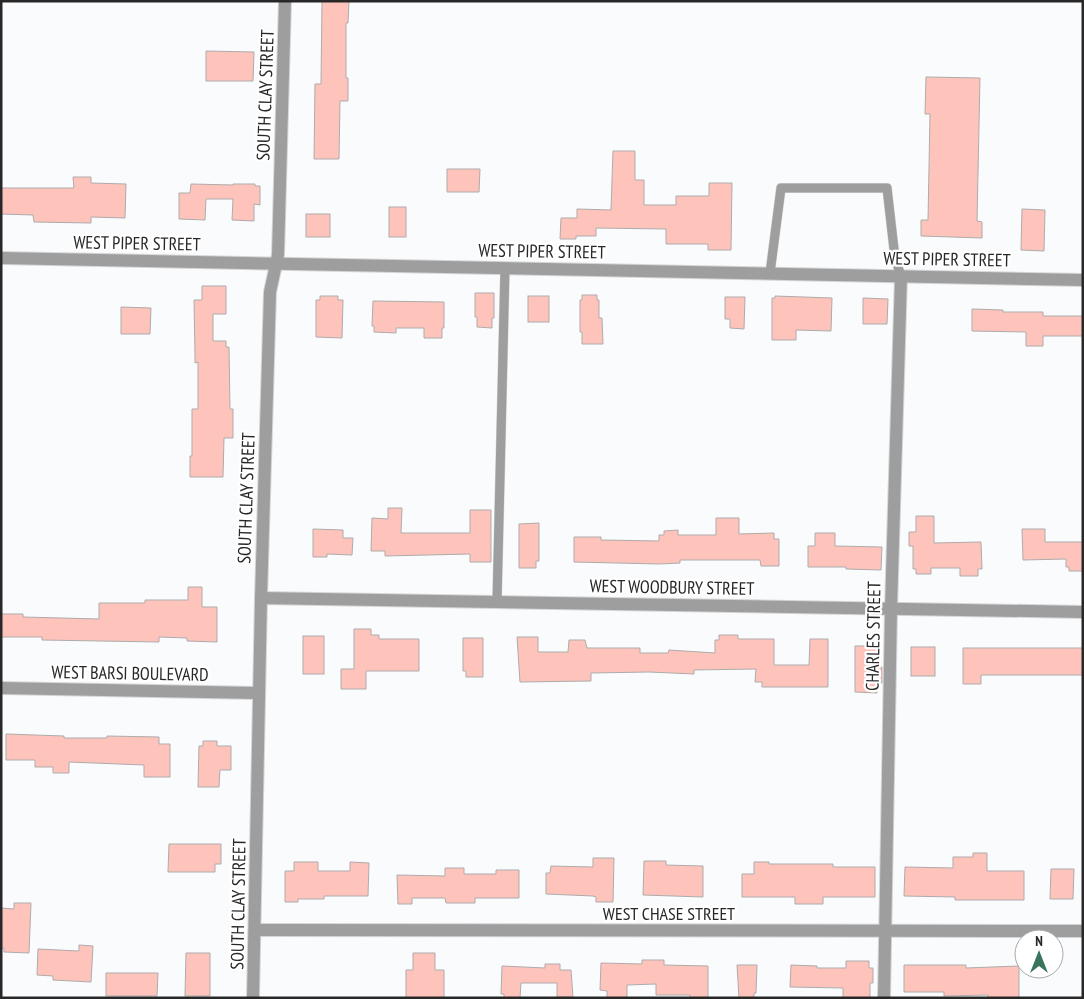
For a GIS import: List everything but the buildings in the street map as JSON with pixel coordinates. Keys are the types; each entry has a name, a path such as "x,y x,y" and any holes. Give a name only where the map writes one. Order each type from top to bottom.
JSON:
{"street":[{"name":"SOUTH CLAY STREET","path":"253,998 256,930 261,598 270,292 278,255 285,1"},
{"name":"WEST PIPER STREET","path":"1,258 1083,280"},
{"name":"CHARLES STREET","path":"884,998 891,609 901,276"},
{"name":"WEST WOODBURY STREET","path":"261,598 1083,612"},
{"name":"WEST BARSI BOULEVARD","path":"1,688 259,693"},
{"name":"WEST CHASE STREET","path":"256,930 1083,931"}],"lane":[{"path":"770,273 781,188 887,188 895,258 901,276"},
{"path":"498,602 505,268"}]}
